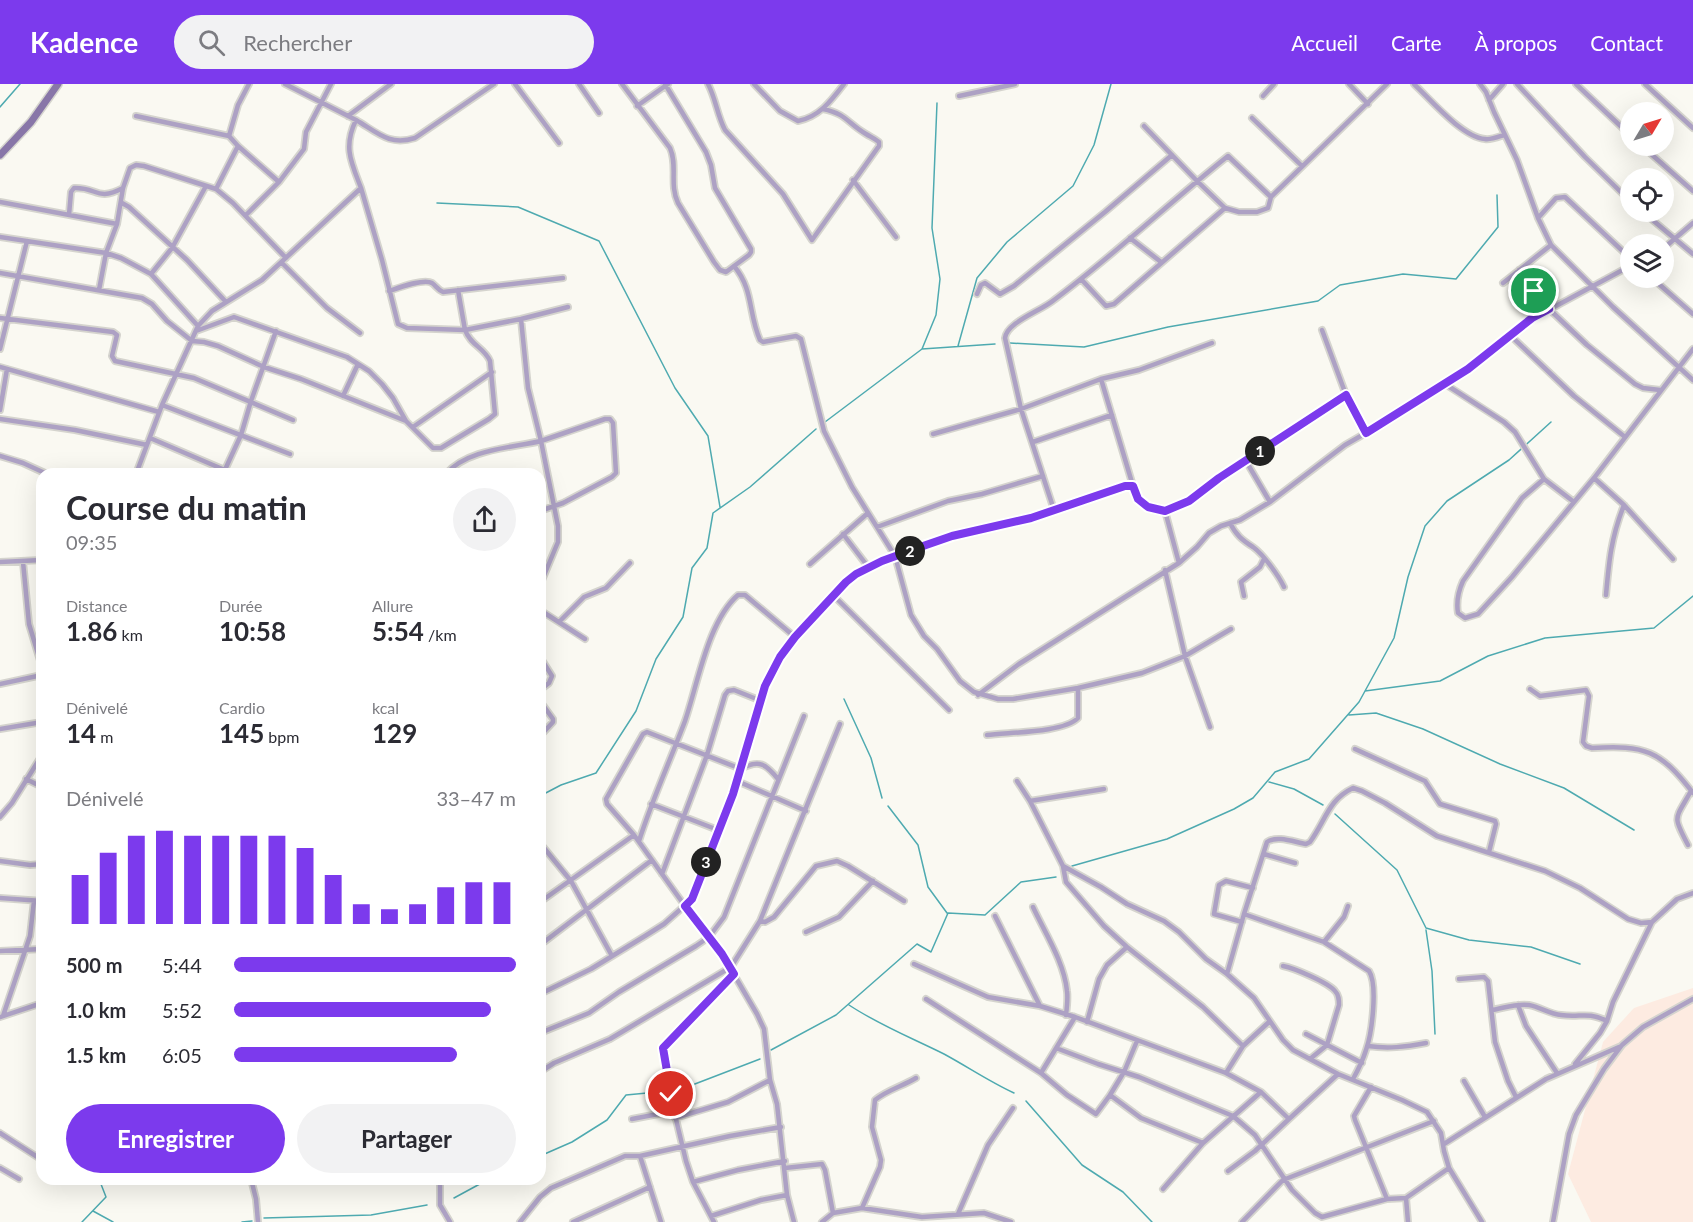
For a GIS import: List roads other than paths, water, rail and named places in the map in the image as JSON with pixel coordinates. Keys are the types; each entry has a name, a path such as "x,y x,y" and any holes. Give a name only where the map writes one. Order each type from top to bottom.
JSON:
{"street":[{"path":"0,154 31,122 58,84"},
{"path":"229,136 238,105 249,84"},
{"path":"285,84 391,140 402,142 415,138 433,127 468,100 494,84"},
{"path":"246,215 279,183 303,149 306,132 332,84"},
{"path":"348,116 391,84"},
{"path":"514,84 559,142"},
{"path":"579,84 599,113"},
{"path":"622,84 637,106 670,148 673,156 674,194 708,254 722,272 726,272 752,252 715,188 706,152 666,84 637,106"},
{"path":"708,84 715,97 719,119 725,130 783,194 812,240 879,146 879,142 845,116 823,109"},
{"path":"754,84 780,111 798,121 808,119 823,109 844,84"},
{"path":"959,96 1015,84"},
{"path":"1263,96 1274,84"},
{"path":"1349,84 1368,104"},
{"path":"1144,126 1226,208 1239,212 1257,212 1268,208 1270,196 1387,84"},
{"path":"1414,84 1470,133 1485,139 1504,135"},
{"path":"1480,84 1522,171 1538,218 1551,245 1678,369 1693,380"},
{"path":"1489,100 1503,84"},
{"path":"1516,84 1620,191"},
{"path":"1576,84 1620,126"},
{"path":"1645,84 1693,128"},
{"path":"136,116 229,136 279,183"},
{"path":"1252,118 1302,166"},
{"path":"356,120 350,132 348,145 350,156 382,260 398,324 401,327 465,330 568,307"},
{"path":"216,189 238,146"},
{"path":"977,294 985,282 1000,294 1014,286 1105,213 1172,155"},
{"path":"1054,510 1021,409 1005,333 1010,327 1036,313 1081,279 1228,156 1270,196"},
{"path":"1653,156 1693,191"},
{"path":"99,290 106,253 122,203 123,188 130,168 136,165 216,189 246,215 286,258"},
{"path":"853,180 896,237"},
{"path":"151,274 172,248 206,186"},
{"path":"69,215 71,192 74,188 110,194 123,188"},
{"path":"138,468 159,412 197,328 212,311 262,280 282,263 361,188"},
{"path":"1538,218 1556,198 1565,197 1620,249"},
{"path":"0,202 117,224"},
{"path":"122,203 129,207 226,302"},
{"path":"1081,279 1106,306 1114,304 1226,208"},
{"path":"1654,222 1668,234"},
{"path":"1693,224 1674,239 1693,254"},
{"path":"0,237 106,253 121,258 151,274 197,328"},
{"path":"1130,238 1161,262"},
{"path":"0,349 27,241"},
{"path":"1503,282 1551,245"},
{"path":"282,263 327,308 360,333"},
{"path":"734,266 746,284 748,300 760,340 769,342 796,336 801,339 824,431 852,487 896,556 916,626 960,681 978,695 1013,699 1078,688 1142,673 1185,656 1231,629"},
{"path":"1520,270 1549,309 1587,345 1635,384 1643,388 1660,390"},
{"path":"978,695 1019,664 1179,563 1209,533 1240,520 1270,501 1345,445 1445,384 1483,358 1532,318 1620,272"},
{"path":"0,273 142,298 152,304 167,321 192,341 218,346 264,367 406,421 433,448 441,448 495,414 492,372 487,354 468,339 458,290"},
{"path":"389,291 429,281 443,292 563,278"},
{"path":"1663,288 1693,314"},
{"path":"197,328 234,317 313,346 337,352 369,371 393,398 406,421"},
{"path":"0,318 113,332 117,335 112,356 115,361 177,373 251,401 293,420"},
{"path":"521,319 528,388 558,526 558,542 546,571"},
{"path":"1322,330 1346,395 1366,433"},
{"path":"226,468 241,435 276,331"},
{"path":"1510,335 1574,396 1625,437"},
{"path":"933,434 1021,409 1101,379 1139,370 1212,343"},
{"path":"1544,479 1522,498 1501,530 1469,571 1457,600 1458,613 1465,618 1483,609 1574,502 1693,349"},
{"path":"343,396 358,364"},
{"path":"0,367 159,412"},
{"path":"0,410 7,369"},
{"path":"413,427 492,372"},
{"path":"1101,379 1138,499 1148,507 1165,511 1189,501 1346,395"},
{"path":"1445,384 1504,422 1515,432 1544,479 1574,502"},
{"path":"162,405 290,454"},
{"path":"1033,442 1112,415"},
{"path":"451,468 474,456 541,441 605,418 610,419 613,423 616,473 546,509"},
{"path":"0,419 56,427 147,445"},
{"path":"150,438 215,468"},
{"path":"0,456 36,469"},
{"path":"1246,461 1270,501"},
{"path":"877,526 948,501 982,494 1043,476"},
{"path":"1594,478 1624,505 1673,559"},
{"path":"546,990 571,979 664,924 692,899 737,781 759,700 780,657 832,595 856,574 896,556 952,536 1031,518 1114,489 1133,486"},
{"path":"1606,595 1610,549 1624,505"},
{"path":"1165,511 1179,563"},
{"path":"810,564 868,513"},
{"path":"1230,523 1238,537 1254,548 1280,578 1284,587"},
{"path":"843,534 869,567"},
{"path":"1244,596 1241,582 1260,567 1264,559"},
{"path":"0,562 36,561"},
{"path":"23,562 29,624 36,647"},
{"path":"559,622 584,597 606,588 630,563"},
{"path":"1165,570 1185,656 1210,727"},
{"path":"639,842 712,637 731,601 738,595 745,595 795,637"},
{"path":"832,595 949,710"},
{"path":"546,614 585,639"},
{"path":"546,666 552,676 546,685"},
{"path":"0,684 36,676"},
{"path":"987,735 1050,728 1074,722 1078,718 1078,688"},
{"path":"1530,689 1540,696 1586,690 1589,696 1584,742 1586,746 1636,748 1666,762 1692,792 1677,816 1677,824 1688,845"},
{"path":"662,874 685,817 725,695 734,690 759,700"},
{"path":"546,709 553,722 546,730"},
{"path":"546,1031 589,1013 709,937 724,917 804,716"},
{"path":"0,729 36,723"},
{"path":"546,1068 610,1039 731,967 760,921 840,724"},
{"path":"741,769 651,732 643,735 606,799 607,804 634,835 731,967 764,1029 770,1080 781,1127 787,1195 794,1222"},
{"path":"1355,749 1425,782 1440,804 1495,821 1489,852"},
{"path":"0,817 12,803 36,764"},
{"path":"741,769 751,764 762,764 778,779"},
{"path":"26,779 36,784"},
{"path":"737,781 806,811"},
{"path":"1017,781 1030,801 1063,866 1066,882 1104,926 1203,1007 1243,1046"},
{"path":"1227,974 1269,839 1277,838 1306,844 1310,842 1334,800 1340,794 1353,788 1362,790 1385,803 1437,836 1568,881 1628,919 1641,923 1652,922"},
{"path":"1030,801 1104,789"},
{"path":"651,804 718,830"},
{"path":"546,898 634,835"},
{"path":"547,850 571,882 612,956"},
{"path":"1264,854 1295,862"},
{"path":"546,940 652,860"},
{"path":"0,861 36,864"},
{"path":"760,921 765,922 774,917 816,866 837,861 904,901"},
{"path":"1063,866 1126,904 1164,921 1179,932 1206,959 1254,998 1282,1040 1293,1050 1338,1074 1427,1112 1442,1133 1449,1168 1482,1222"},
{"path":"806,932 839,917 873,881"},
{"path":"1242,922 1214,915 1219,885 1226,881 1253,888"},
{"path":"1573,1066 1607,1021 1652,922 1677,899 1693,893"},
{"path":"0,898 34,901 33,924 2,1016"},
{"path":"1324,942 1344,917 1348,906"},
{"path":"1033,908 1063,975 1067,991 1066,1015"},
{"path":"1244,914 1324,942 1361,965 1372,977 1372,1012 1368,1046 1353,1080"},
{"path":"995,916 1040,1006"},
{"path":"1087,1022 1099,979 1107,965 1127,947"},
{"path":"0,951 36,950"},
{"path":"914,964 988,997 1040,1006 1075,1017 1226,1073 1261,1092 1289,1119"},
{"path":"1283,966 1297,970 1336,992 1339,1005 1327,1045 1310,1059"},
{"path":"714,1222 693,1182 675,1118 663,1048 734,974"},
{"path":"1459,979 1485,977 1488,981 1495,1042 1516,1097"},
{"path":"926,999 1041,1073 1066,1095 1096,1114 1124,1072 1137,1041"},
{"path":"1553,1222 1569,1134 1600,1076 1622,1045 1643,1027 1693,999"},
{"path":"2,1016 36,1005"},
{"path":"1518,1005 1526,1026 1557,1073"},
{"path":"1492,1010 1529,1005 1560,1015 1586,1013 1607,1021"},
{"path":"1041,1073 1075,1017"},
{"path":"1226,1073 1243,1046 1269,1022"},
{"path":"1306,1034 1362,1063"},
{"path":"1368,1046 1384,1049 1401,1048 1426,1042"},
{"path":"1444,1144 1557,1073 1622,1045"},
{"path":"1056,1048 1124,1072 1233,1116 1256,1135 1283,1180 1322,1217 1387,1199 1406,1198 1449,1168"},
{"path":"1228,1171 1262,1145 1338,1074"},
{"path":"862,1208 881,1160 872,1127 874,1100 916,1077"},
{"path":"675,1118 728,1102 770,1080"},
{"path":"1464,1081 1485,1117"},
{"path":"1371,1088 1354,1116 1387,1199"},
{"path":"1163,1189 1203,1143 1261,1092"},
{"path":"1110,1095 1141,1118 1203,1143"},
{"path":"958,1214 988,1145 1013,1108"},
{"path":"632,1119 674,1111"},
{"path":"1242,1222 1283,1180 1434,1121"},
{"path":"520,1222 540,1197 559,1184 625,1156 640,1156 781,1127"},
{"path":"0,1133 36,1156"},
{"path":"640,1156 660,1222"},
{"path":"693,1182 785,1161"},
{"path":"785,1168 822,1164 832,1213"},
{"path":"0,1168 19,1179"},
{"path":"252,1185 258,1222"},
{"path":"440,1185 440,1205 450,1222"},
{"path":"573,1222 650,1187"},
{"path":"711,1216 761,1200 787,1195"},
{"path":"1406,1198 1408,1222"},
{"path":"822,1222 832,1213 862,1208 922,1217 984,1213 1011,1222"}],"waterway":[{"path":"0,107 20,84"},
{"path":"958,346 977,278 1007,242 1073,186 1094,145 1111,84"},
{"path":"922,349 936,315 940,279 932,228 937,103"},
{"path":"1010,343 1084,347 1168,327 1318,301 1340,285 1403,274 1456,279 1498,227 1497,195"},
{"path":"437,203 518,207 599,241 675,388 708,436 720,507"},
{"path":"825,422 922,349 995,344"},
{"path":"1072,866 1167,839 1234,809 1253,798 1275,772 1309,759 1359,702 1394,638 1408,577 1425,526 1447,501 1509,460 1551,422"},
{"path":"546,793 596,773 636,711 656,659 683,617 692,568 707,548 713,513 750,487 816,429"},
{"path":"1365,691 1440,681 1488,656 1545,638 1654,628 1693,596"},
{"path":"844,699 871,758 882,798"},
{"path":"1349,715 1376,713 1423,729 1500,764 1564,788 1634,830"},
{"path":"1269,782 1294,789 1323,805"},
{"path":"888,806 918,845 928,887 947,913"},
{"path":"1335,814 1397,870 1426,928 1469,940 1531,947 1580,964"},
{"path":"771,1050 836,1015 917,944 931,952 948,913 985,915 1021,882 1056,877"},
{"path":"1426,930 1432,971 1435,1034"},
{"path":"849,1005 1014,1093"},
{"path":"674,1092 760,1059"},
{"path":"546,1153 572,1142 607,1120 626,1095 668,1091"},
{"path":"1026,1101 1082,1165 1123,1192 1152,1222"},
{"path":"82,1222 106,1197 101,1185"},
{"path":"454,1198 478,1185"},
{"path":"264,1218 371,1215 427,1205"},
{"path":"93,1211 113,1222"},
{"path":"242,1222 252,1221"}]}
